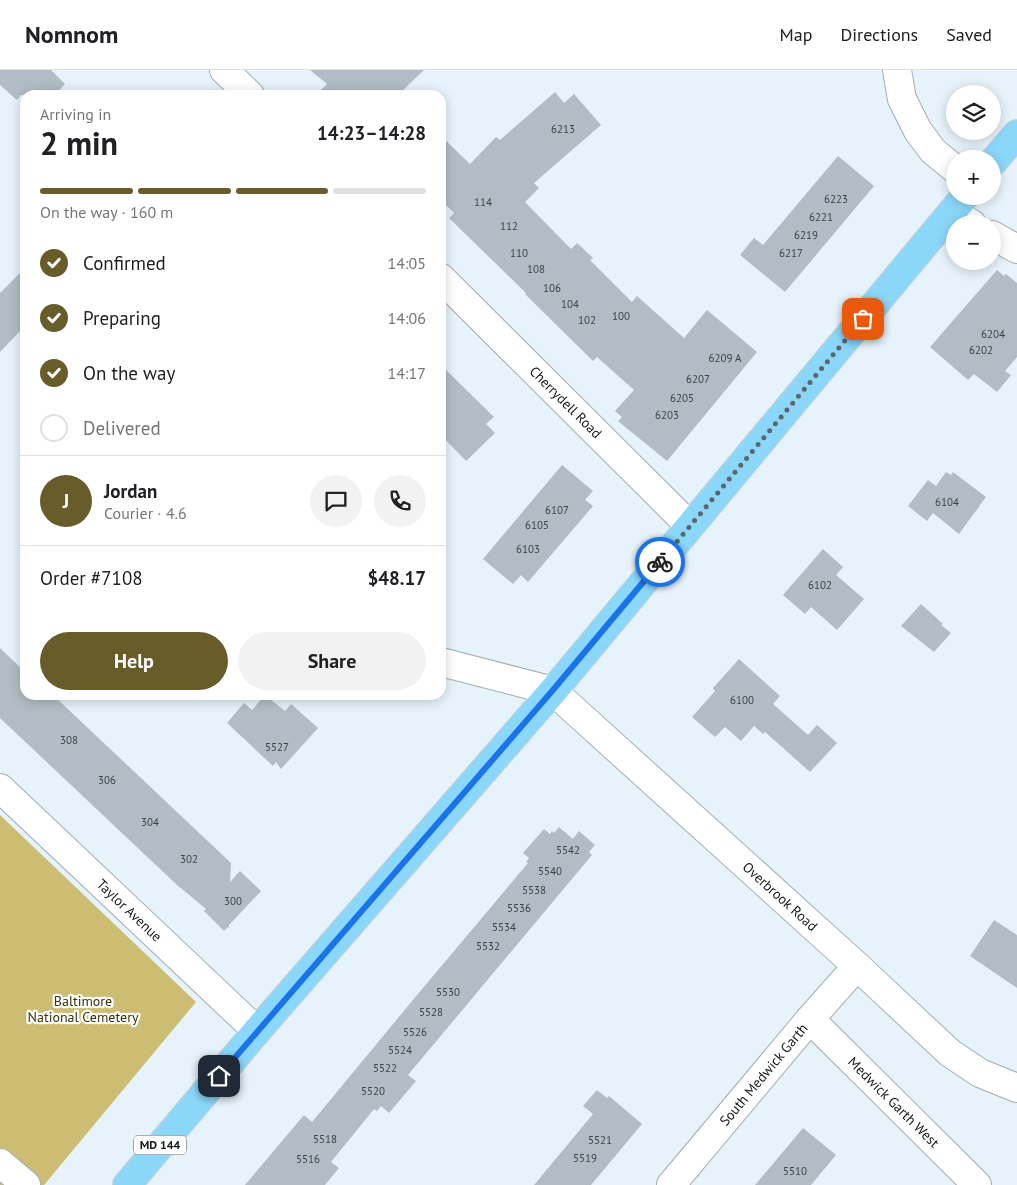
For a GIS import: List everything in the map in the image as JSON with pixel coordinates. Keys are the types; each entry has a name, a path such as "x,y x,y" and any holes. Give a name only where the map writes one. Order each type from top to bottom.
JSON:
{"main road":[{"path":"1001,153 1017,134"},
{"name":"MD 144","path":"127,1185 257,1031 553,690 690,526 963,211"}],"street":[{"path":"224,70 245,90"},
{"path":"898,70 902,100 918,131 933,151 946,162"},
{"path":"1001,241 1017,249"},
{"name":"Cherrydell Road","path":"446,283 690,526"},
{"path":"446,663 553,690"},
{"name":"Overbrook Road","path":"553,690 950,1053 980,1073 1017,1088"},
{"name":"Taylor Avenue","path":"0,788 257,1031"},
{"name":"South Medwick Garth","path":"671,1185 810,1019 857,966"},
{"name":"Medwick Garth West","path":"810,1019 977,1185"},
{"path":"0,1163 26,1185"}],"green space":[{"name":"Baltimore National Cemetery","path":"0,815 196,1002 44,1185 0,1185"}],"building":[{"path":"0,70 51,70 65,84 60,90 20,90 20,96 17,100 0,85"},
{"path":"310,70 424,70 403,90 321,90 327,84"},
{"path":"555,92 564,103 574,94 601,125 534,183 539,188 525,202 571,249 577,243 593,258 590,260 632,302 637,296 684,338 707,310 757,352 667,461 618,421 622,417 615,411 634,390 597,357 593,361 449,218 454,213 446,205 446,141 470,164 496,137 500,140"},
{"path":"838,156 874,186 785,292 740,255 754,238 763,245"},
{"path":"997,270 1004,276 1006,274 1017,283 1017,357 1005,371 1011,375 997,392 974,374 968,380 930,347"},
{"path":"20,273 20,331 0,352 0,293"},
{"path":"446,370 494,417 486,424 495,433 466,461 446,440"},
{"path":"562,465 593,491 585,500 593,506 528,582 521,575 513,584 483,559"},
{"path":"946,472 951,475 953,472 986,497 959,534 933,513 927,521 908,506 928,480 936,486"},
{"path":"823,549 843,567 836,575 864,599 837,630 811,607 805,614 783,595"},
{"path":"921,604 951,633 934,652 901,626"},
{"path":"0,648 20,667 20,700 58,700 231,863 230,882 240,871 261,891 229,925 229,928 224,931 204,911 206,909 176,884 0,718"},
{"path":"739,659 780,696 773,704 808,735 817,725 837,743 810,772 765,732 763,734 754,726 741,741 725,727 715,737 692,717 715,691 713,688"},
{"path":"261,700 271,700 285,711 291,704 318,728 281,769 276,762 273,766 227,723 244,703 252,710"},
{"path":"559,827 573,839 579,831 595,845 589,852 592,855 408,1075 416,1081 389,1113 381,1106 377,1111 374,1109 331,1162 339,1168 325,1185 245,1185 304,1115 312,1122 528,863 526,862 529,858 523,853 544,829 550,834 552,831 554,833"},
{"path":"994,920 1017,935 1017,988 970,956"},
{"path":"597,1090 607,1098 609,1096 642,1124 591,1185 534,1185 593,1114 583,1106"},
{"path":"803,1128 836,1155 811,1185 755,1185"}],"way so far":[{"path":"660,562 863,319"}],"route":[{"path":"219,1076 553,690 660,562"}]}
